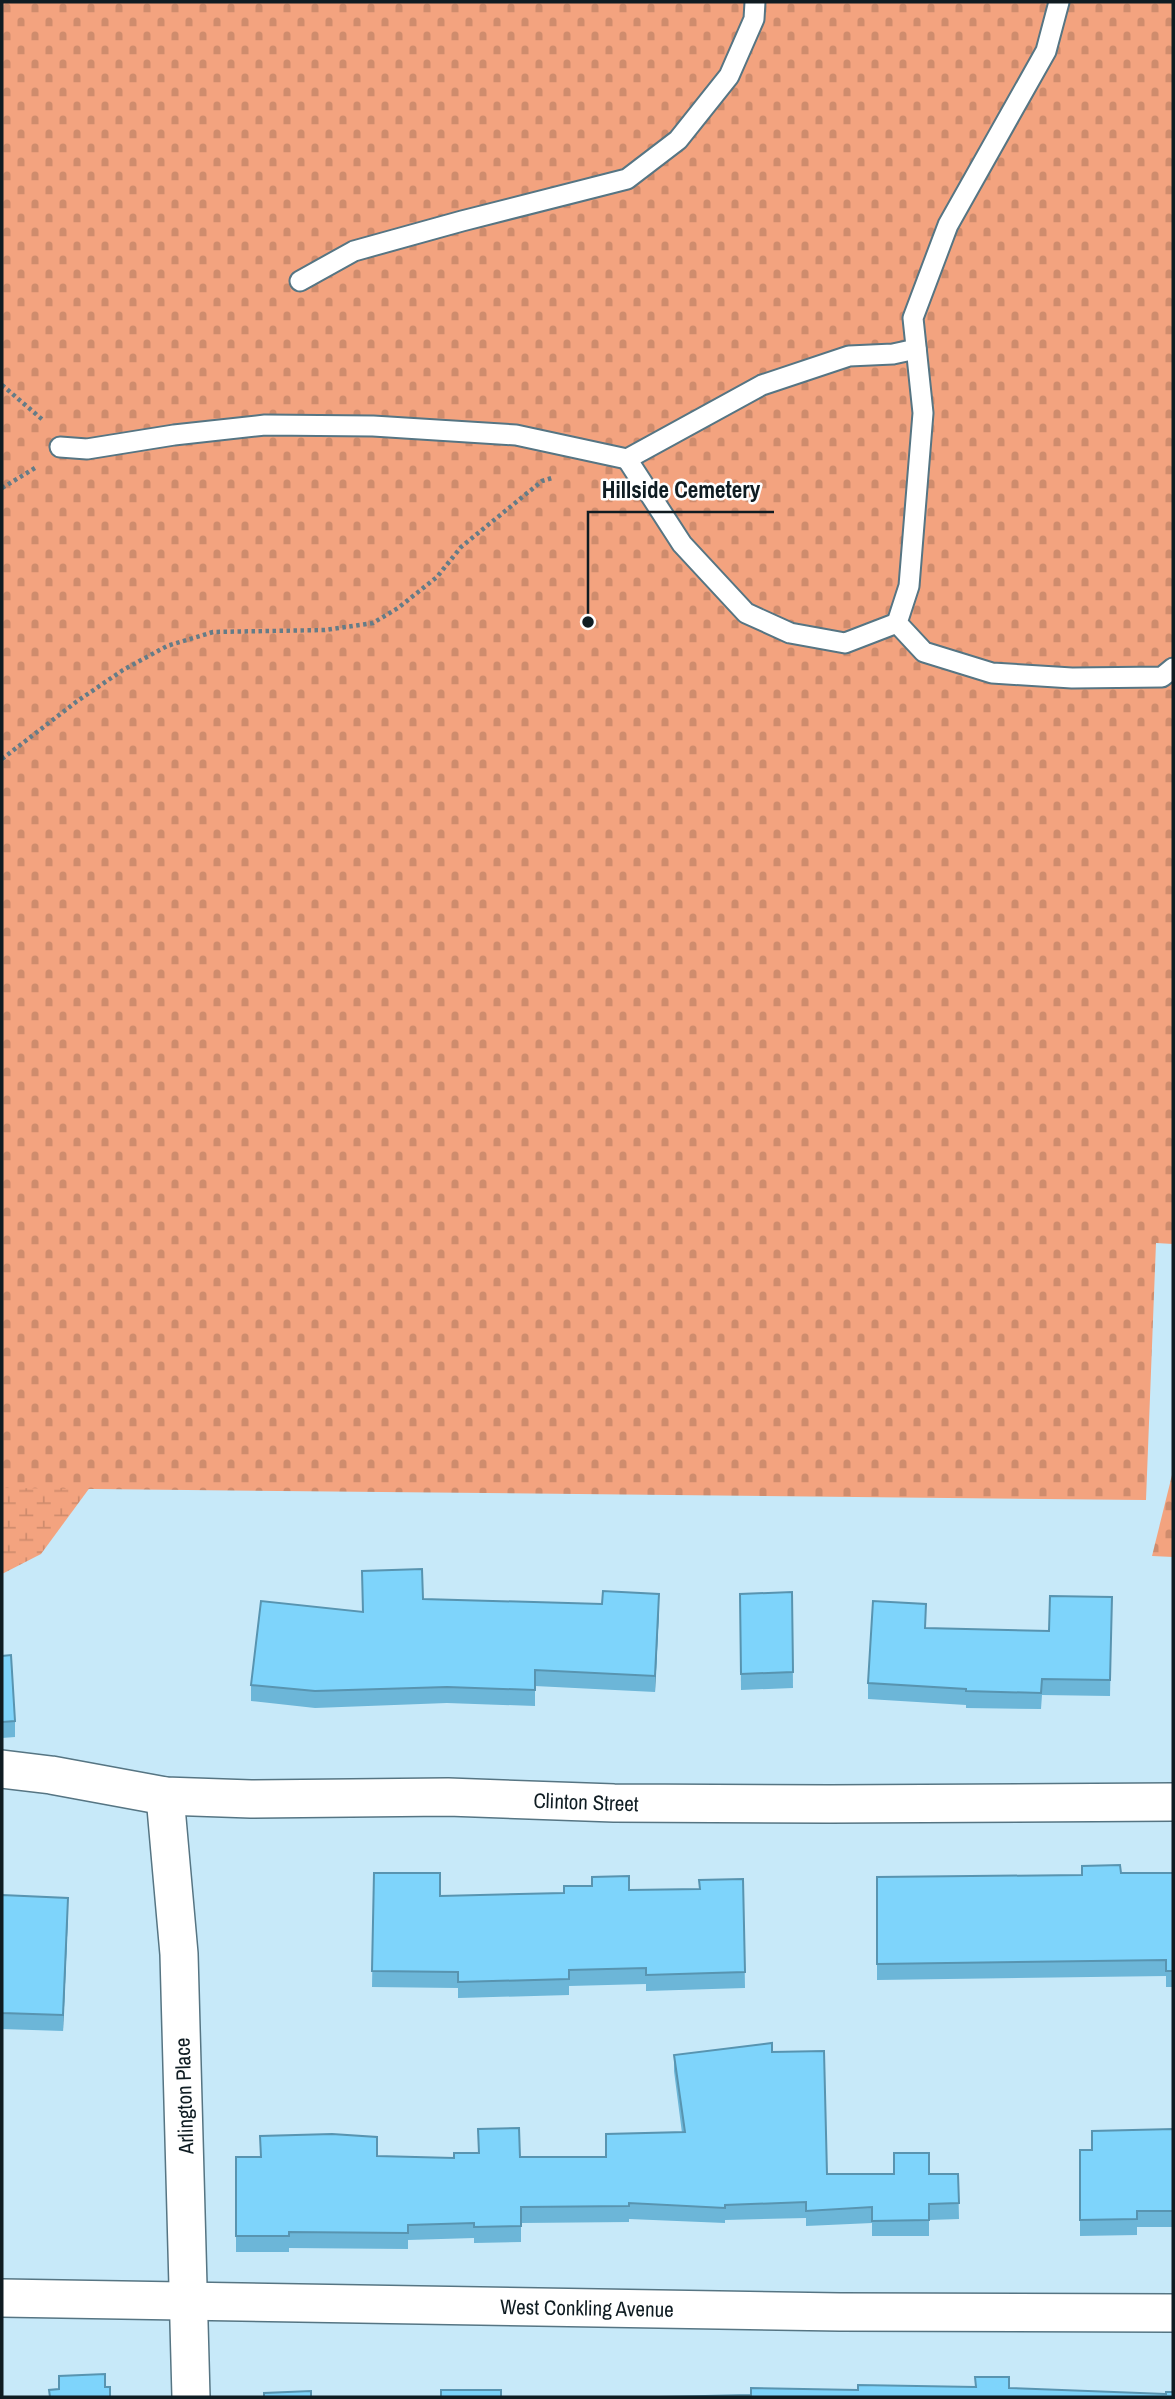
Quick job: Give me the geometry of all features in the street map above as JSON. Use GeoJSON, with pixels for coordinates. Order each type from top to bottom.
{"type":"FeatureCollection","features":[{"type":"Feature","properties":{"kind":"street","name":"Clinton Street"},"geometry":{"type":"LineString","coordinates":[[2,1769],[165,1796],[251,1799],[448,1797],[722,1804],[1173,1802]]}},
{"type":"Feature","properties":{"kind":"street","name":"Arlington Place"},"geometry":{"type":"LineString","coordinates":[[165,1796],[179,1955],[191,2397]]}},
{"type":"Feature","properties":{"kind":"street","name":"West Conkling Avenue"},"geometry":{"type":"LineString","coordinates":[[2,2298],[840,2312],[1173,2313]]}},
{"type":"Feature","properties":{"kind":"lane"},"geometry":{"type":"LineString","coordinates":[[300,281],[354,251],[627,179],[678,140],[729,76],[754,19],[755,2]]}},
{"type":"Feature","properties":{"kind":"lane"},"geometry":{"type":"LineString","coordinates":[[897,623],[909,586],[923,413],[913,318],[948,225],[1046,51],[1059,2]]}},
{"type":"Feature","properties":{"kind":"lane"},"geometry":{"type":"LineString","coordinates":[[60,447],[87,449],[174,435],[265,425],[373,426],[516,435],[627,459],[762,385],[849,356],[893,354],[916,349]]}},
{"type":"Feature","properties":{"kind":"lane"},"geometry":{"type":"LineString","coordinates":[[627,459],[682,544],[746,613],[790,634],[845,643],[897,623]]}},
{"type":"Feature","properties":{"kind":"lane"},"geometry":{"type":"LineString","coordinates":[[897,623],[924,652],[992,673],[1072,678],[1161,677],[1173,668]]}},
{"type":"Feature","properties":{"kind":"path"},"geometry":{"type":"LineString","coordinates":[[2,759],[76,702],[123,670],[167,646],[214,632],[326,629],[373,623],[437,577],[461,547],[542,481],[554,478]]}},
{"type":"Feature","properties":{"kind":"green space"},"geometry":{"type":"Polygon","coordinates":[[[2,2],[1173,2],[1173,1244],[1156,1243],[1146,1500],[2,1488],[2,2]]]}},
{"type":"Feature","properties":{"kind":"green space"},"geometry":{"type":"Polygon","coordinates":[[[2,1315],[91,1486],[41,1554],[2,1574],[2,1315]]]}},
{"type":"Feature","properties":{"kind":"green space"},"geometry":{"type":"Polygon","coordinates":[[[1173,1471],[1173,1557],[1152,1556],[1173,1471]]]}},
{"type":"Feature","properties":{"kind":"building"},"geometry":{"type":"Polygon","coordinates":[[[422,1569],[423,1599],[602,1604],[603,1591],[659,1594],[655,1676],[535,1670],[535,1690],[447,1687],[315,1691],[251,1685],[261,1601],[363,1612],[362,1571],[422,1569]]]}},
{"type":"Feature","properties":{"kind":"building"},"geometry":{"type":"Polygon","coordinates":[[[792,1592],[793,1672],[741,1674],[740,1594],[792,1592]]]}},
{"type":"Feature","properties":{"kind":"building"},"geometry":{"type":"Polygon","coordinates":[[[1050,1596],[1112,1597],[1110,1680],[1042,1679],[1041,1693],[966,1691],[868,1683],[873,1601],[926,1604],[925,1628],[1049,1631],[1050,1596]]]}},
{"type":"Feature","properties":{"kind":"building"},"geometry":{"type":"Polygon","coordinates":[[[11,1655],[15,1721],[2,1722],[2,1656],[11,1655]]]}},
{"type":"Feature","properties":{"kind":"building"},"geometry":{"type":"Polygon","coordinates":[[[1120,1865],[1121,1873],[1173,1873],[1173,1971],[1166,1971],[1166,1960],[877,1964],[877,1877],[1082,1875],[1082,1866],[1120,1865]]]}},
{"type":"Feature","properties":{"kind":"building"},"geometry":{"type":"Polygon","coordinates":[[[374,1873],[440,1873],[440,1896],[564,1893],[564,1886],[592,1886],[592,1877],[629,1876],[629,1890],[700,1889],[699,1880],[743,1879],[745,1972],[646,1975],[646,1968],[569,1970],[569,1979],[458,1982],[458,1972],[372,1971],[374,1873]]]}},
{"type":"Feature","properties":{"kind":"building"},"geometry":{"type":"Polygon","coordinates":[[[2,1895],[68,1898],[63,2015],[2,2013],[2,1895]]]}},
{"type":"Feature","properties":{"kind":"building"},"geometry":{"type":"Polygon","coordinates":[[[772,2043],[772,2052],[824,2051],[827,2174],[894,2174],[894,2153],[929,2153],[929,2174],[958,2174],[959,2203],[929,2204],[929,2220],[872,2221],[872,2207],[806,2211],[806,2202],[725,2205],[725,2208],[629,2203],[629,2206],[521,2207],[521,2226],[474,2227],[474,2223],[408,2225],[408,2233],[289,2232],[289,2236],[236,2236],[236,2157],[261,2157],[260,2136],[332,2134],[377,2137],[377,2156],[454,2158],[454,2153],[479,2153],[478,2129],[519,2128],[520,2157],[606,2157],[606,2134],[685,2132],[674,2055],[772,2043]]]}},
{"type":"Feature","properties":{"kind":"building"},"geometry":{"type":"Polygon","coordinates":[[[1173,2129],[1173,2211],[1137,2211],[1137,2219],[1080,2220],[1080,2150],[1092,2150],[1092,2131],[1173,2129]]]}},
{"type":"Feature","properties":{"kind":"building"},"geometry":{"type":"Polygon","coordinates":[[[105,2374],[105,2387],[110,2387],[110,2397],[50,2397],[49,2390],[59,2389],[59,2376],[105,2374]]]}},
{"type":"Feature","properties":{"kind":"building"},"geometry":{"type":"Polygon","coordinates":[[[975,2377],[1009,2377],[1009,2388],[1166,2394],[1173,2392],[1173,2397],[659,2397],[751,2395],[751,2388],[858,2390],[858,2385],[976,2387],[975,2377]]]}},
{"type":"Feature","properties":{"kind":"building"},"geometry":{"type":"Polygon","coordinates":[[[441,2390],[501,2390],[501,2397],[441,2397],[441,2390]]]}},
{"type":"Feature","properties":{"kind":"building"},"geometry":{"type":"Polygon","coordinates":[[[311,2391],[311,2397],[264,2397],[264,2393],[311,2391]]]}},
{"type":"Feature","properties":{"kind":"place","name":"Hillside Cemetery"},"geometry":{"type":"Point","coordinates":[588,622]}}]}
